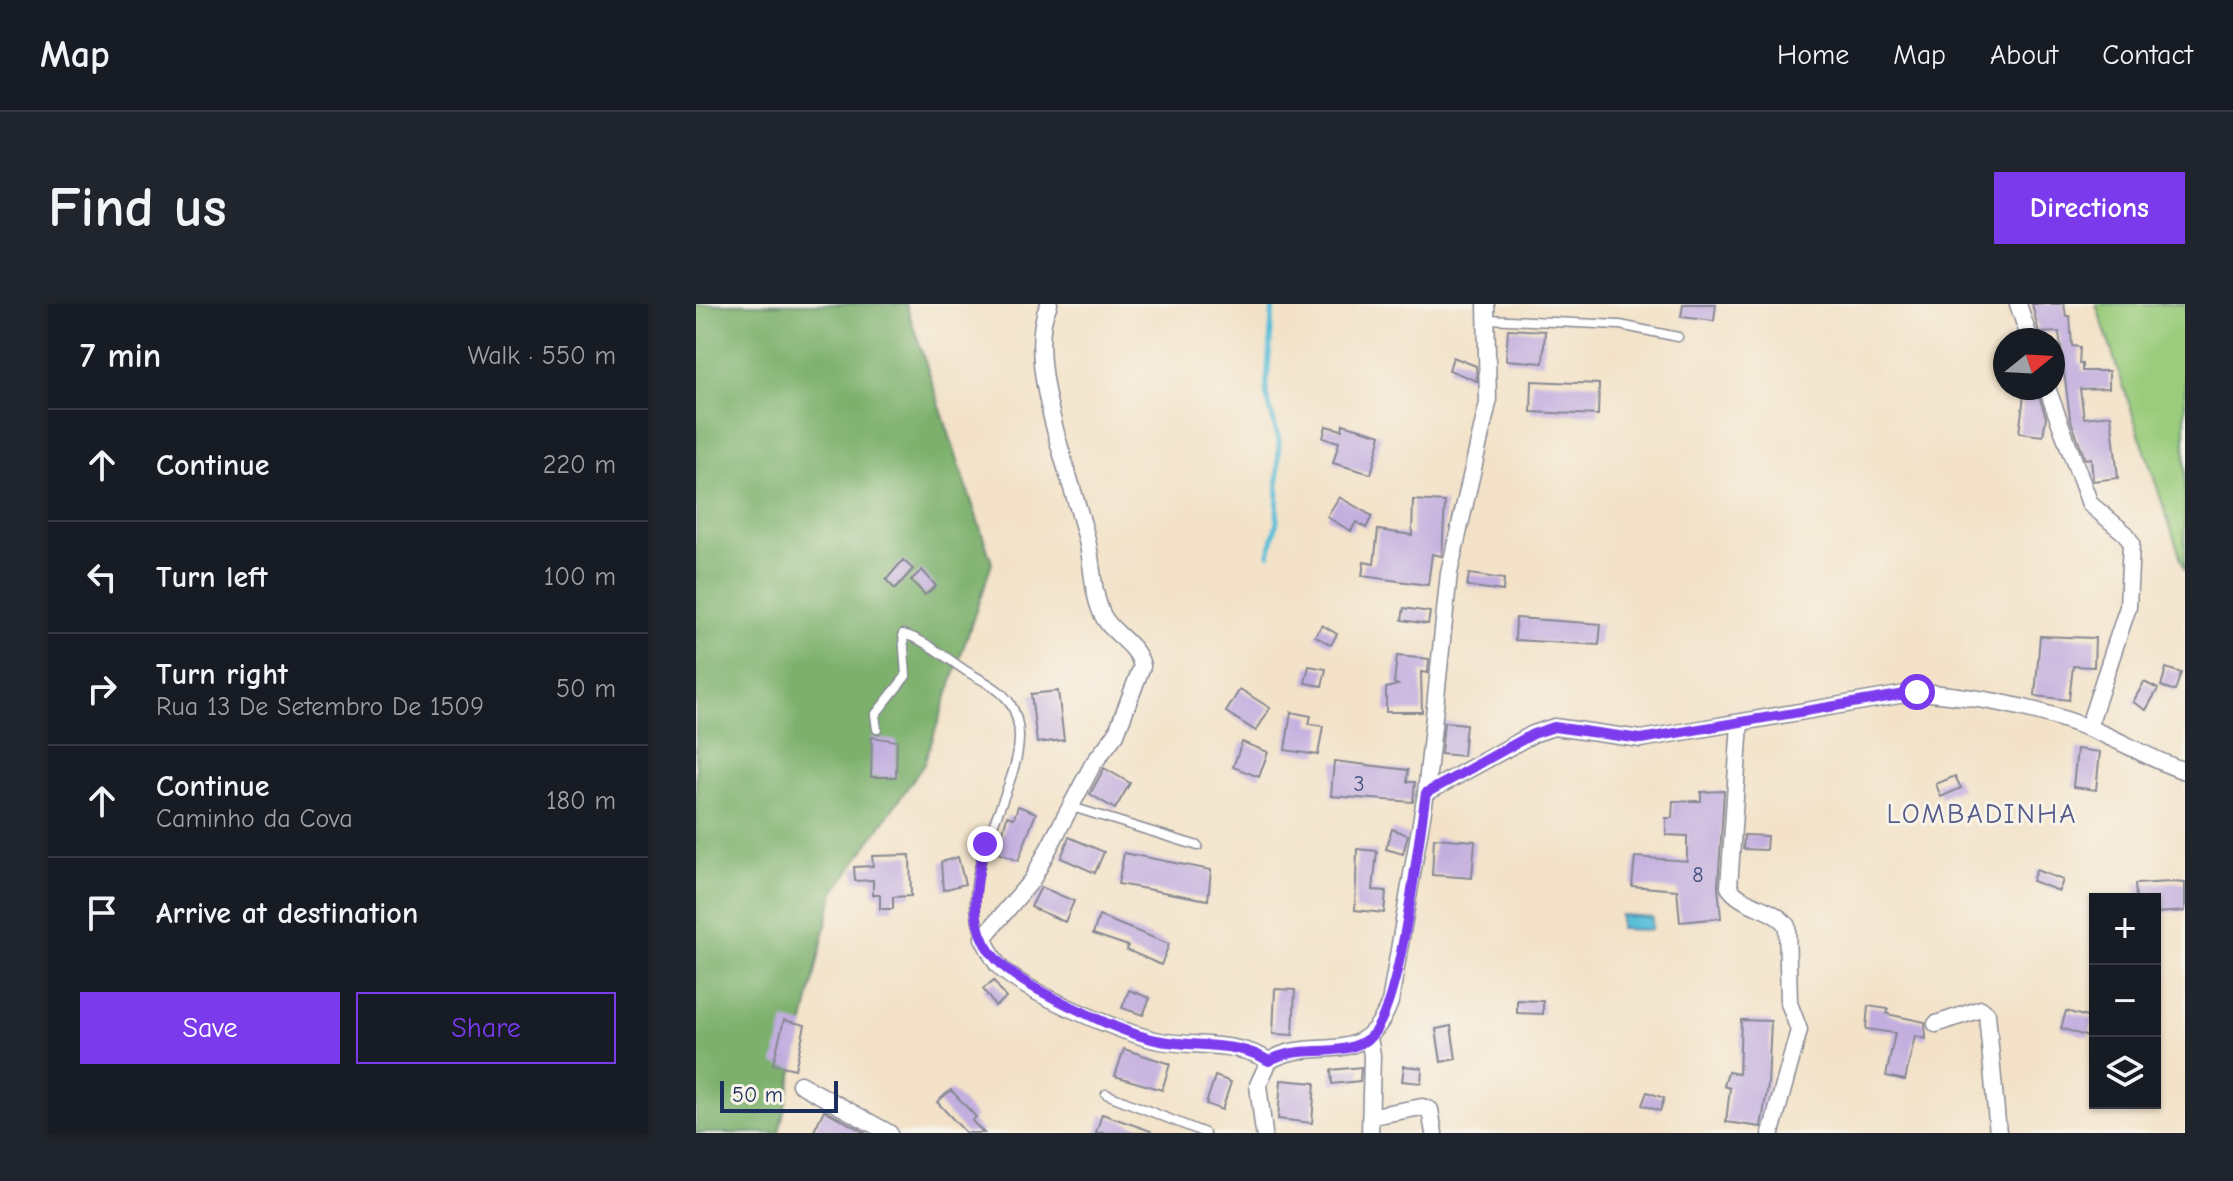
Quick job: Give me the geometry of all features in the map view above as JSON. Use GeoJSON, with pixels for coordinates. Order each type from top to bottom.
{"type":"FeatureCollection","features":[{"type":"Feature","properties":{"kind":"street"},"geometry":{"type":"LineString","coordinates":[[1049,304],[1041,332],[1042,362],[1052,417],[1087,538],[1098,604],[1104,618],[1140,657],[1142,666],[1116,734],[1093,764],[1032,880],[983,938],[999,966],[1019,982],[1115,1028],[1158,1040],[1246,1050],[1269,1061],[1295,1052],[1339,1049],[1369,1038],[1382,1023],[1390,1002],[1426,793],[1449,573],[1488,403],[1487,312]]}},
{"type":"Feature","properties":{"kind":"street"},"geometry":{"type":"LineString","coordinates":[[2018,304],[2026,328]]}},
{"type":"Feature","properties":{"kind":"street"},"geometry":{"type":"LineString","coordinates":[[2051,400],[2090,504],[2126,534],[2131,543],[2128,607],[2088,728]]}},
{"type":"Feature","properties":{"kind":"street"},"geometry":{"type":"LineString","coordinates":[[1426,793],[1533,734],[1554,727],[1641,739],[1917,692],[1956,694],[2088,728],[2185,771]]}},
{"type":"Feature","properties":{"kind":"street"},"geometry":{"type":"LineString","coordinates":[[1740,723],[1729,887],[1734,895],[1778,917],[1787,926],[1789,1003],[1799,1030],[1771,1133]]}},
{"type":"Feature","properties":{"kind":"street"},"geometry":{"type":"LineString","coordinates":[[1936,1024],[1973,1010],[1981,1009],[1987,1014],[1998,1133]]}},
{"type":"Feature","properties":{"kind":"street"},"geometry":{"type":"LineString","coordinates":[[1369,1038],[1373,1116],[1370,1133]]}},
{"type":"Feature","properties":{"kind":"street"},"geometry":{"type":"LineString","coordinates":[[1264,1133],[1258,1085],[1269,1061]]}},
{"type":"Feature","properties":{"kind":"street"},"geometry":{"type":"LineString","coordinates":[[800,1084],[889,1133]]}},
{"type":"Feature","properties":{"kind":"street"},"geometry":{"type":"LineString","coordinates":[[1373,1116],[1422,1107],[1430,1110],[1434,1133]]}},
{"type":"Feature","properties":{"kind":"lane"},"geometry":{"type":"LineString","coordinates":[[1487,312],[1620,325],[1678,337]]}},
{"type":"Feature","properties":{"kind":"lane"},"geometry":{"type":"LineString","coordinates":[[877,729],[875,715],[906,676],[903,634],[918,638],[990,684],[1011,704],[1019,742],[1016,766],[985,844],[974,887],[974,918],[983,938]]}},
{"type":"Feature","properties":{"kind":"lane"},"geometry":{"type":"LineString","coordinates":[[1072,807],[1198,846]]}},
{"type":"Feature","properties":{"kind":"lane"},"geometry":{"type":"LineString","coordinates":[[1106,1094],[1205,1133]]}},
{"type":"Feature","properties":{"kind":"green space"},"geometry":{"type":"Polygon","coordinates":[[[696,304],[906,304],[992,563],[924,764],[833,894],[779,1133],[696,1133],[696,304]]]}},
{"type":"Feature","properties":{"kind":"green space"},"geometry":{"type":"Polygon","coordinates":[[[2096,304],[2185,304],[2185,571],[2096,304]]]}},
{"type":"Feature","properties":{"kind":"water"},"geometry":{"type":"Polygon","coordinates":[[[1620,915],[1652,917],[1651,930],[1620,929],[1620,915]]]}},
{"type":"Feature","properties":{"kind":"building"},"geometry":{"type":"Polygon","coordinates":[[[1683,304],[1716,304],[1714,321],[1681,317],[1683,304]]]}},
{"type":"Feature","properties":{"kind":"building"},"geometry":{"type":"Polygon","coordinates":[[[2032,304],[2064,304],[2066,316],[2070,316],[2072,346],[2080,347],[2079,364],[2082,364],[2082,371],[2109,371],[2109,388],[2080,389],[2084,418],[2111,415],[2118,478],[2093,481],[2091,458],[2085,459],[2070,418],[2065,379],[2065,328],[2038,328],[2032,304]]]}},
{"type":"Feature","properties":{"kind":"building"},"geometry":{"type":"Polygon","coordinates":[[[1508,329],[1545,331],[1543,363],[1506,360],[1508,329]]]}},
{"type":"Feature","properties":{"kind":"building"},"geometry":{"type":"Polygon","coordinates":[[[1453,357],[1476,366],[1477,381],[1449,370],[1453,357]]]}},
{"type":"Feature","properties":{"kind":"building"},"geometry":{"type":"Polygon","coordinates":[[[1532,381],[1599,384],[1598,415],[1531,412],[1532,381]]]}},
{"type":"Feature","properties":{"kind":"building"},"geometry":{"type":"Polygon","coordinates":[[[2023,400],[2040,400],[2046,417],[2043,436],[2019,433],[2023,400]]]}},
{"type":"Feature","properties":{"kind":"building"},"geometry":{"type":"Polygon","coordinates":[[[1343,424],[1381,435],[1371,474],[1333,463],[1339,442],[1323,438],[1326,426],[1342,430],[1343,424]]]}},
{"type":"Feature","properties":{"kind":"building"},"geometry":{"type":"Polygon","coordinates":[[[1339,497],[1372,516],[1366,528],[1356,522],[1351,531],[1327,517],[1339,497]]]}},
{"type":"Feature","properties":{"kind":"building"},"geometry":{"type":"Polygon","coordinates":[[[1413,500],[1445,502],[1442,556],[1432,554],[1428,585],[1362,576],[1364,562],[1374,564],[1378,530],[1412,535],[1413,500]]]}},
{"type":"Feature","properties":{"kind":"building"},"geometry":{"type":"Polygon","coordinates":[[[903,560],[913,569],[895,589],[886,580],[903,560]]]}},
{"type":"Feature","properties":{"kind":"building"},"geometry":{"type":"Polygon","coordinates":[[[922,570],[936,586],[925,595],[911,580],[922,570]]]}},
{"type":"Feature","properties":{"kind":"building"},"geometry":{"type":"Polygon","coordinates":[[[1469,574],[1504,579],[1503,591],[1467,586],[1469,574]]]}},
{"type":"Feature","properties":{"kind":"building"},"geometry":{"type":"Polygon","coordinates":[[[1404,608],[1430,612],[1428,624],[1402,620],[1404,608]]]}},
{"type":"Feature","properties":{"kind":"building"},"geometry":{"type":"Polygon","coordinates":[[[1516,618],[1601,624],[1599,645],[1515,640],[1516,618]]]}},
{"type":"Feature","properties":{"kind":"building"},"geometry":{"type":"Polygon","coordinates":[[[1322,625],[1337,634],[1331,645],[1315,636],[1322,625]]]}},
{"type":"Feature","properties":{"kind":"building"},"geometry":{"type":"Polygon","coordinates":[[[2040,636],[2095,638],[2094,667],[2073,666],[2069,700],[2035,696],[2040,636]]]}},
{"type":"Feature","properties":{"kind":"building"},"geometry":{"type":"Polygon","coordinates":[[[1397,656],[1429,659],[1428,673],[1421,672],[1422,712],[1386,712],[1386,688],[1398,685],[1394,683],[1397,656]]]}},
{"type":"Feature","properties":{"kind":"building"},"geometry":{"type":"Polygon","coordinates":[[[1309,666],[1326,669],[1322,686],[1305,683],[1309,666]]]}},
{"type":"Feature","properties":{"kind":"building"},"geometry":{"type":"Polygon","coordinates":[[[2166,668],[2181,673],[2175,691],[2161,686],[2166,668]]]}},
{"type":"Feature","properties":{"kind":"building"},"geometry":{"type":"Polygon","coordinates":[[[2144,682],[2158,689],[2146,710],[2133,702],[2144,682]]]}},
{"type":"Feature","properties":{"kind":"building"},"geometry":{"type":"Polygon","coordinates":[[[1240,689],[1270,708],[1256,731],[1226,712],[1240,689]]]}},
{"type":"Feature","properties":{"kind":"building"},"geometry":{"type":"Polygon","coordinates":[[[1058,691],[1064,740],[1037,743],[1031,694],[1058,691]]]}},
{"type":"Feature","properties":{"kind":"building"},"geometry":{"type":"Polygon","coordinates":[[[1291,712],[1311,716],[1309,724],[1323,726],[1318,755],[1285,750],[1291,712]]]}},
{"type":"Feature","properties":{"kind":"building"},"geometry":{"type":"Polygon","coordinates":[[[1444,722],[1466,724],[1463,756],[1441,754],[1444,722]]]}},
{"type":"Feature","properties":{"kind":"building"},"geometry":{"type":"Polygon","coordinates":[[[872,737],[897,741],[896,777],[871,777],[872,737]]]}},
{"type":"Feature","properties":{"kind":"building"},"geometry":{"type":"Polygon","coordinates":[[[1242,742],[1268,752],[1259,777],[1233,767],[1242,742]]]}},
{"type":"Feature","properties":{"kind":"building"},"geometry":{"type":"Polygon","coordinates":[[[2077,749],[2100,752],[2096,790],[2073,787],[2077,749]]]}},
{"type":"Feature","properties":{"kind":"building"},"geometry":{"type":"Polygon","coordinates":[[[1334,761],[1408,770],[1407,782],[1415,782],[1413,802],[1331,796],[1334,761]]]}},
{"type":"Feature","properties":{"kind":"building"},"geometry":{"type":"Polygon","coordinates":[[[1104,768],[1130,783],[1115,809],[1090,794],[1104,768]]]}},
{"type":"Feature","properties":{"kind":"building"},"geometry":{"type":"Polygon","coordinates":[[[1955,776],[1961,788],[1941,797],[1936,784],[1955,776]]]}},
{"type":"Feature","properties":{"kind":"building"},"geometry":{"type":"Polygon","coordinates":[[[1724,791],[1718,886],[1721,918],[1680,922],[1677,890],[1632,886],[1635,857],[1687,861],[1687,836],[1666,835],[1666,818],[1672,818],[1673,801],[1701,801],[1701,792],[1724,791]]]}},
{"type":"Feature","properties":{"kind":"building"},"geometry":{"type":"Polygon","coordinates":[[[1018,806],[1036,813],[1018,861],[998,853],[1007,816],[1014,818],[1018,806]]]}},
{"type":"Feature","properties":{"kind":"building"},"geometry":{"type":"Polygon","coordinates":[[[1392,829],[1408,835],[1403,854],[1386,849],[1392,829]]]}},
{"type":"Feature","properties":{"kind":"building"},"geometry":{"type":"Polygon","coordinates":[[[1744,835],[1767,836],[1766,850],[1743,849],[1744,835]]]}},
{"type":"Feature","properties":{"kind":"building"},"geometry":{"type":"Polygon","coordinates":[[[1069,837],[1104,852],[1095,873],[1061,858],[1069,837]]]}},
{"type":"Feature","properties":{"kind":"building"},"geometry":{"type":"Polygon","coordinates":[[[1434,838],[1475,841],[1472,878],[1432,875],[1434,838]]]}},
{"type":"Feature","properties":{"kind":"building"},"geometry":{"type":"Polygon","coordinates":[[[1357,849],[1377,851],[1373,890],[1386,891],[1384,913],[1355,910],[1357,849]]]}},
{"type":"Feature","properties":{"kind":"building"},"geometry":{"type":"Polygon","coordinates":[[[1124,853],[1211,870],[1208,900],[1118,884],[1124,853]]]}},
{"type":"Feature","properties":{"kind":"building"},"geometry":{"type":"Polygon","coordinates":[[[910,855],[911,896],[893,897],[893,909],[880,909],[880,895],[873,895],[873,880],[855,881],[854,867],[873,866],[872,856],[910,855]]]}},
{"type":"Feature","properties":{"kind":"building"},"geometry":{"type":"Polygon","coordinates":[[[958,857],[965,884],[943,890],[941,862],[958,857]]]}},
{"type":"Feature","properties":{"kind":"building"},"geometry":{"type":"Polygon","coordinates":[[[2036,870],[2063,880],[2059,891],[2032,881],[2036,870]]]}},
{"type":"Feature","properties":{"kind":"building"},"geometry":{"type":"Polygon","coordinates":[[[2185,883],[2185,911],[2161,913],[2161,893],[2136,893],[2135,884],[2185,883]]]}},
{"type":"Feature","properties":{"kind":"building"},"geometry":{"type":"Polygon","coordinates":[[[1041,887],[1074,901],[1065,922],[1031,907],[1041,887]]]}},
{"type":"Feature","properties":{"kind":"building"},"geometry":{"type":"Polygon","coordinates":[[[1099,916],[1169,944],[1161,965],[1127,950],[1128,946],[1093,934],[1099,916]]]}},
{"type":"Feature","properties":{"kind":"building"},"geometry":{"type":"Polygon","coordinates":[[[994,981],[1006,998],[995,1006],[983,989],[994,981]]]}},
{"type":"Feature","properties":{"kind":"building"},"geometry":{"type":"Polygon","coordinates":[[[1275,989],[1295,990],[1293,1035],[1273,1034],[1275,989]]]}},
{"type":"Feature","properties":{"kind":"building"},"geometry":{"type":"Polygon","coordinates":[[[1129,990],[1150,998],[1143,1015],[1122,1008],[1129,990]]]}},
{"type":"Feature","properties":{"kind":"building"},"geometry":{"type":"Polygon","coordinates":[[[1517,1000],[1543,1001],[1543,1014],[1517,1013],[1517,1000]]]}},
{"type":"Feature","properties":{"kind":"building"},"geometry":{"type":"Polygon","coordinates":[[[1868,1006],[1888,1009],[1887,1014],[1925,1022],[1926,1039],[1915,1036],[1905,1080],[1886,1076],[1895,1033],[1866,1029],[1868,1006]]]}},
{"type":"Feature","properties":{"kind":"building"},"geometry":{"type":"Polygon","coordinates":[[[2066,1011],[2089,1018],[2088,1037],[2061,1028],[2066,1011]]]}},
{"type":"Feature","properties":{"kind":"building"},"geometry":{"type":"Polygon","coordinates":[[[784,1020],[805,1025],[795,1069],[773,1064],[784,1020]]]}},
{"type":"Feature","properties":{"kind":"building"},"geometry":{"type":"Polygon","coordinates":[[[1741,1020],[1771,1021],[1768,1085],[1761,1127],[1726,1122],[1730,1088],[1724,1086],[1728,1072],[1739,1074],[1741,1020]]]}},
{"type":"Feature","properties":{"kind":"building"},"geometry":{"type":"Polygon","coordinates":[[[1451,1026],[1456,1059],[1441,1062],[1436,1029],[1451,1026]]]}},
{"type":"Feature","properties":{"kind":"building"},"geometry":{"type":"Polygon","coordinates":[[[1124,1049],[1170,1064],[1162,1090],[1115,1076],[1124,1049]]]}},
{"type":"Feature","properties":{"kind":"building"},"geometry":{"type":"Polygon","coordinates":[[[1404,1066],[1422,1068],[1421,1083],[1402,1081],[1404,1066]]]}},
{"type":"Feature","properties":{"kind":"building"},"geometry":{"type":"Polygon","coordinates":[[[1361,1067],[1360,1081],[1332,1084],[1331,1070],[1361,1067]]]}},
{"type":"Feature","properties":{"kind":"building"},"geometry":{"type":"Polygon","coordinates":[[[1215,1076],[1231,1082],[1222,1110],[1206,1104],[1215,1076]]]}},
{"type":"Feature","properties":{"kind":"building"},"geometry":{"type":"Polygon","coordinates":[[[1281,1080],[1315,1083],[1312,1123],[1278,1119],[1281,1080]]]}},
{"type":"Feature","properties":{"kind":"building"},"geometry":{"type":"Polygon","coordinates":[[[951,1090],[976,1117],[972,1121],[984,1133],[966,1133],[937,1102],[951,1090]]]}},
{"type":"Feature","properties":{"kind":"building"},"geometry":{"type":"Polygon","coordinates":[[[1647,1092],[1664,1098],[1660,1111],[1642,1105],[1647,1092]]]}},
{"type":"Feature","properties":{"kind":"building"},"geometry":{"type":"Polygon","coordinates":[[[824,1110],[866,1133],[813,1133],[824,1110]]]}},
{"type":"Feature","properties":{"kind":"building"},"geometry":{"type":"Polygon","coordinates":[[[1102,1114],[1151,1131],[1096,1133],[1102,1114]]]}},
{"type":"Feature","properties":{"kind":"waterway"},"geometry":{"type":"LineString","coordinates":[[1269,554],[1277,521],[1279,440],[1266,394],[1273,304]]}},
{"type":"Feature","properties":{"kind":"district","name":"LOMBADINHA"},"geometry":{"type":"Point","coordinates":[1982,813]}},
{"type":"Feature","properties":{"kind":"route"},"geometry":{"type":"LineString","coordinates":[[985,844],[974,887],[974,918],[999,966],[1019,982],[1115,1028],[1158,1040],[1246,1050],[1269,1061],[1279,1055],[1339,1049],[1357,1044],[1369,1038],[1382,1023],[1390,1002],[1402,941],[1426,793],[1533,734],[1554,727],[1641,739],[1849,701],[1917,692]]}}]}
